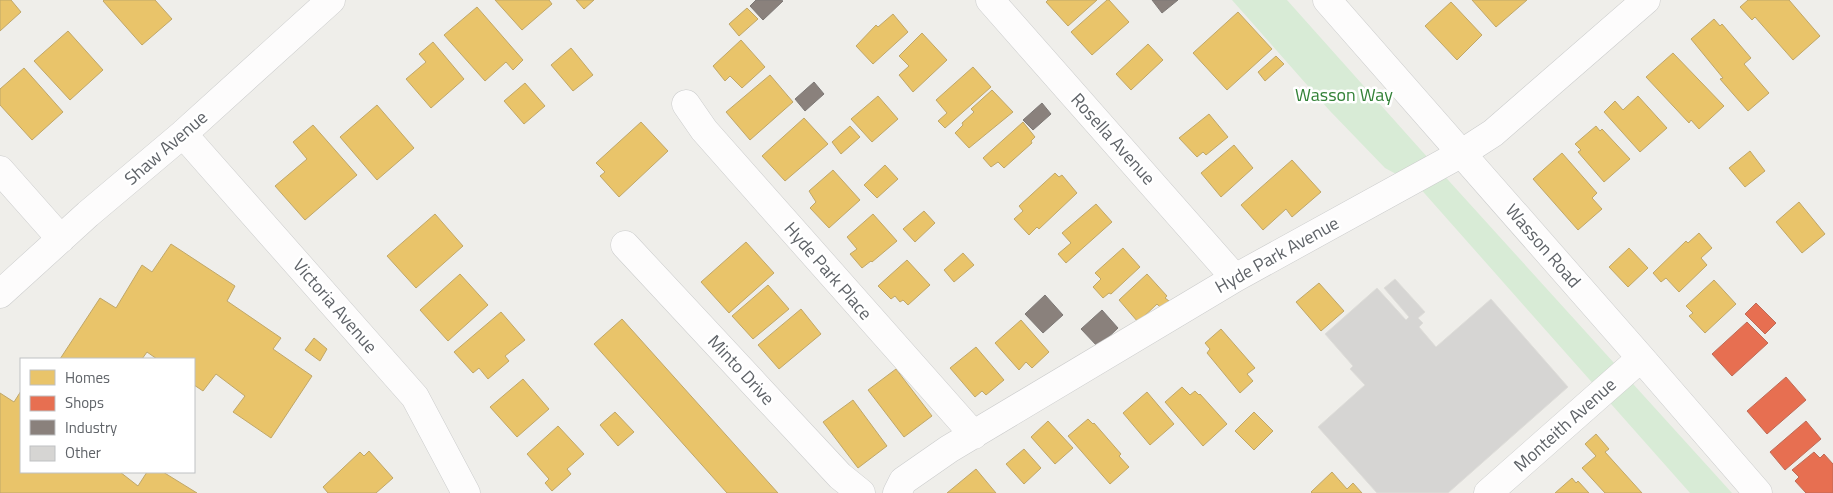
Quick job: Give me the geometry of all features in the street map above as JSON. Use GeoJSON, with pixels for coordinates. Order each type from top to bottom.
{"type":"FeatureCollection","features":[{"type":"Feature","properties":{"kind":"street","name":"Shaw Avenue"},"geometry":{"type":"LineString","coordinates":[[0,294],[183,134],[331,0]]}},
{"type":"Feature","properties":{"kind":"street","name":"Rosella Avenue"},"geometry":{"type":"LineString","coordinates":[[990,0],[1235,278]]}},
{"type":"Feature","properties":{"kind":"street","name":"Wasson Road"},"geometry":{"type":"LineString","coordinates":[[1327,0],[1758,493]]}},
{"type":"Feature","properties":{"kind":"street","name":"Hyde Park Avenue"},"geometry":{"type":"LineString","coordinates":[[897,493],[903,481],[929,462],[1235,278],[1462,153],[1494,133],[1646,0]]}},
{"type":"Feature","properties":{"kind":"street","name":"Hyde Park Place"},"geometry":{"type":"LineString","coordinates":[[686,104],[704,130],[974,435]]}},
{"type":"Feature","properties":{"kind":"street","name":"Victoria Avenue"},"geometry":{"type":"LineString","coordinates":[[183,134],[415,397],[466,493]]}},
{"type":"Feature","properties":{"kind":"street"},"geometry":{"type":"LineString","coordinates":[[0,170],[61,239]]}},
{"type":"Feature","properties":{"kind":"street","name":"Minto Drive"},"geometry":{"type":"LineString","coordinates":[[625,245],[833,468],[861,493]]}},
{"type":"Feature","properties":{"kind":"street","name":"Monteith Avenue"},"geometry":{"type":"LineString","coordinates":[[1488,493],[1641,358]]}},
{"type":"Feature","properties":{"kind":"green space","name":"Wasson Way"},"geometry":{"type":"Polygon","coordinates":[[[1232,0],[1287,0],[1732,493],[1690,493],[1418,186],[1385,168],[1330,111],[1232,0]]]}},
{"type":"Feature","properties":{"kind":"building: Homes"},"geometry":{"type":"Polygon","coordinates":[[[0,0],[11,0],[21,12],[0,31],[0,0]]]}},
{"type":"Feature","properties":{"kind":"building: Homes"},"geometry":{"type":"Polygon","coordinates":[[[104,0],[155,0],[172,19],[142,45],[104,0]]]}},
{"type":"Feature","properties":{"kind":"building: Homes"},"geometry":{"type":"Polygon","coordinates":[[[495,0],[549,0],[552,4],[522,30],[495,0]]]}},
{"type":"Feature","properties":{"kind":"building: Homes"},"geometry":{"type":"Polygon","coordinates":[[[576,0],[594,0],[584,9],[576,0]]]}},
{"type":"Feature","properties":{"kind":"building: Homes"},"geometry":{"type":"Polygon","coordinates":[[[1048,0],[1097,0],[1068,26],[1046,2],[1048,0]]]}},
{"type":"Feature","properties":{"kind":"building: Homes"},"geometry":{"type":"Polygon","coordinates":[[[1107,0],[1129,22],[1092,55],[1071,32],[1107,0]]]}},
{"type":"Feature","properties":{"kind":"building: Homes"},"geometry":{"type":"Polygon","coordinates":[[[1472,0],[1527,0],[1496,27],[1472,0]]]}},
{"type":"Feature","properties":{"kind":"building: Homes"},"geometry":{"type":"Polygon","coordinates":[[[1748,0],[1789,0],[1820,36],[1793,60],[1755,17],[1752,20],[1740,7],[1748,0]]]}},
{"type":"Feature","properties":{"kind":"building: Homes"},"geometry":{"type":"Polygon","coordinates":[[[1451,2],[1482,35],[1457,60],[1425,26],[1451,2]]]}},
{"type":"Feature","properties":{"kind":"building: Homes"},"geometry":{"type":"Polygon","coordinates":[[[477,7],[523,60],[513,70],[506,62],[485,81],[444,35],[477,7]]]}},
{"type":"Feature","properties":{"kind":"building: Homes"},"geometry":{"type":"Polygon","coordinates":[[[747,8],[758,19],[739,36],[729,24],[747,8]]]}},
{"type":"Feature","properties":{"kind":"building: Homes"},"geometry":{"type":"Polygon","coordinates":[[[1238,12],[1272,49],[1227,90],[1193,53],[1238,12]]]}},
{"type":"Feature","properties":{"kind":"building: Homes"},"geometry":{"type":"Polygon","coordinates":[[[893,14],[908,32],[873,64],[856,46],[876,25],[878,27],[893,14]]]}},
{"type":"Feature","properties":{"kind":"building: Homes"},"geometry":{"type":"Polygon","coordinates":[[[1714,19],[1720,26],[1722,24],[1751,58],[1744,64],[1769,93],[1748,111],[1720,79],[1723,78],[1691,39],[1714,19]]]}},
{"type":"Feature","properties":{"kind":"building: Homes"},"geometry":{"type":"Polygon","coordinates":[[[68,31],[103,70],[70,100],[34,61],[68,31]]]}},
{"type":"Feature","properties":{"kind":"building: Homes"},"geometry":{"type":"Polygon","coordinates":[[[922,33],[947,60],[913,92],[899,75],[909,66],[899,56],[922,33]]]}},
{"type":"Feature","properties":{"kind":"building: Homes"},"geometry":{"type":"Polygon","coordinates":[[[741,40],[765,67],[742,88],[730,76],[725,81],[713,66],[741,40]]]}},
{"type":"Feature","properties":{"kind":"building: Homes"},"geometry":{"type":"Polygon","coordinates":[[[433,42],[464,79],[431,108],[406,79],[426,62],[419,54],[433,42]]]}},
{"type":"Feature","properties":{"kind":"building: Homes"},"geometry":{"type":"Polygon","coordinates":[[[1148,44],[1163,60],[1131,90],[1116,74],[1148,44]]]}},
{"type":"Feature","properties":{"kind":"building: Homes"},"geometry":{"type":"Polygon","coordinates":[[[571,48],[593,75],[573,91],[551,65],[571,48]]]}},
{"type":"Feature","properties":{"kind":"building: Homes"},"geometry":{"type":"Polygon","coordinates":[[[1673,53],[1724,106],[1699,129],[1691,120],[1689,123],[1646,77],[1673,53]]]}},
{"type":"Feature","properties":{"kind":"building: Homes"},"geometry":{"type":"Polygon","coordinates":[[[1276,56],[1284,64],[1265,81],[1258,72],[1276,56]]]}},
{"type":"Feature","properties":{"kind":"building: Homes"},"geometry":{"type":"Polygon","coordinates":[[[973,67],[991,87],[945,128],[938,121],[947,113],[936,100],[973,67]]]}},
{"type":"Feature","properties":{"kind":"building: Homes"},"geometry":{"type":"Polygon","coordinates":[[[24,68],[63,112],[32,140],[0,105],[0,89],[24,68]]]}},
{"type":"Feature","properties":{"kind":"building: Homes"},"geometry":{"type":"Polygon","coordinates":[[[770,75],[793,102],[750,140],[726,112],[770,75]]]}},
{"type":"Feature","properties":{"kind":"building: Homes"},"geometry":{"type":"Polygon","coordinates":[[[525,83],[545,106],[524,124],[504,101],[525,83]]]}},
{"type":"Feature","properties":{"kind":"building: Homes"},"geometry":{"type":"Polygon","coordinates":[[[992,90],[1013,112],[969,148],[955,133],[963,125],[962,123],[974,112],[971,109],[992,90]]]}},
{"type":"Feature","properties":{"kind":"building: Homes"},"geometry":{"type":"Polygon","coordinates":[[[878,96],[898,119],[872,142],[851,119],[878,96]]]}},
{"type":"Feature","properties":{"kind":"building: Homes"},"geometry":{"type":"Polygon","coordinates":[[[1638,96],[1667,128],[1640,152],[1604,112],[1615,101],[1623,110],[1638,96]]]}},
{"type":"Feature","properties":{"kind":"building: Homes"},"geometry":{"type":"Polygon","coordinates":[[[377,105],[414,148],[377,180],[340,137],[377,105]]]}},
{"type":"Feature","properties":{"kind":"building: Homes"},"geometry":{"type":"Polygon","coordinates":[[[1209,114],[1228,137],[1206,155],[1203,152],[1197,157],[1179,138],[1209,114]]]}},
{"type":"Feature","properties":{"kind":"building: Homes"},"geometry":{"type":"Polygon","coordinates":[[[804,118],[828,144],[785,181],[762,156],[804,118]]]}},
{"type":"Feature","properties":{"kind":"building: Homes"},"geometry":{"type":"Polygon","coordinates":[[[641,122],[668,151],[619,197],[600,176],[605,172],[596,163],[641,122]]]}},
{"type":"Feature","properties":{"kind":"building: Homes"},"geometry":{"type":"Polygon","coordinates":[[[1023,122],[1035,137],[1031,141],[1032,143],[1004,168],[998,162],[991,167],[983,158],[1023,122]]]}},
{"type":"Feature","properties":{"kind":"building: Homes"},"geometry":{"type":"Polygon","coordinates":[[[313,125],[357,175],[305,220],[275,186],[307,159],[293,142],[313,125]]]}},
{"type":"Feature","properties":{"kind":"building: Homes"},"geometry":{"type":"Polygon","coordinates":[[[850,126],[860,137],[841,154],[832,142],[850,126]]]}},
{"type":"Feature","properties":{"kind":"building: Homes"},"geometry":{"type":"Polygon","coordinates":[[[1596,126],[1600,131],[1602,129],[1630,159],[1604,182],[1578,152],[1581,150],[1575,144],[1596,126]]]}},
{"type":"Feature","properties":{"kind":"building: Homes"},"geometry":{"type":"Polygon","coordinates":[[[1234,145],[1253,168],[1221,197],[1201,173],[1234,145]]]}},
{"type":"Feature","properties":{"kind":"building: Homes"},"geometry":{"type":"Polygon","coordinates":[[[1750,151],[1765,171],[1745,187],[1729,168],[1750,151]]]}},
{"type":"Feature","properties":{"kind":"building: Homes"},"geometry":{"type":"Polygon","coordinates":[[[1562,153],[1597,193],[1592,198],[1602,209],[1578,230],[1533,179],[1562,153]]]}},
{"type":"Feature","properties":{"kind":"building: Homes"},"geometry":{"type":"Polygon","coordinates":[[[1292,160],[1321,192],[1292,217],[1286,209],[1263,230],[1241,205],[1292,160]]]}},
{"type":"Feature","properties":{"kind":"building: Homes"},"geometry":{"type":"Polygon","coordinates":[[[885,165],[898,179],[877,198],[864,185],[885,165]]]}},
{"type":"Feature","properties":{"kind":"building: Homes"},"geometry":{"type":"Polygon","coordinates":[[[833,170],[860,200],[829,228],[810,208],[816,202],[809,191],[833,170]]]}},
{"type":"Feature","properties":{"kind":"building: Homes"},"geometry":{"type":"Polygon","coordinates":[[[1055,173],[1059,177],[1062,175],[1077,193],[1039,229],[1037,227],[1029,235],[1014,219],[1023,211],[1019,206],[1055,173]]]}},
{"type":"Feature","properties":{"kind":"building: Homes"},"geometry":{"type":"Polygon","coordinates":[[[1799,202],[1825,234],[1802,253],[1776,222],[1799,202]]]}},
{"type":"Feature","properties":{"kind":"building: Homes"},"geometry":{"type":"Polygon","coordinates":[[[1096,204],[1112,222],[1066,263],[1058,254],[1071,243],[1062,233],[1096,204]]]}},
{"type":"Feature","properties":{"kind":"building: Homes"},"geometry":{"type":"Polygon","coordinates":[[[924,211],[935,223],[915,242],[903,229],[924,211]]]}},
{"type":"Feature","properties":{"kind":"building: Homes"},"geometry":{"type":"Polygon","coordinates":[[[435,214],[463,246],[416,288],[387,256],[435,214]]]}},
{"type":"Feature","properties":{"kind":"building: Homes"},"geometry":{"type":"Polygon","coordinates":[[[873,214],[897,241],[862,268],[850,254],[857,249],[847,237],[873,214]]]}},
{"type":"Feature","properties":{"kind":"building: Homes"},"geometry":{"type":"Polygon","coordinates":[[[1699,233],[1712,248],[1701,258],[1707,265],[1679,292],[1666,278],[1661,282],[1653,273],[1686,241],[1688,243],[1699,233]]]}},
{"type":"Feature","properties":{"kind":"building: Homes"},"geometry":{"type":"Polygon","coordinates":[[[746,242],[774,273],[729,313],[701,282],[746,242]]]}},
{"type":"Feature","properties":{"kind":"building: Homes"},"geometry":{"type":"Polygon","coordinates":[[[171,244],[235,286],[227,301],[281,338],[273,349],[312,376],[271,438],[233,412],[245,396],[216,374],[203,391],[195,386],[195,358],[156,358],[147,352],[143,358],[61,358],[100,298],[116,308],[142,265],[152,272],[171,244]]]}},
{"type":"Feature","properties":{"kind":"building: Homes"},"geometry":{"type":"Polygon","coordinates":[[[1123,248],[1140,267],[1111,294],[1109,293],[1103,298],[1093,287],[1101,279],[1095,273],[1123,248]]]}},
{"type":"Feature","properties":{"kind":"building: Homes"},"geometry":{"type":"Polygon","coordinates":[[[1629,248],[1648,268],[1628,287],[1609,267],[1629,248]]]}},
{"type":"Feature","properties":{"kind":"building: Homes"},"geometry":{"type":"Polygon","coordinates":[[[963,253],[974,265],[954,282],[944,270],[963,253]]]}},
{"type":"Feature","properties":{"kind":"building: Homes"},"geometry":{"type":"Polygon","coordinates":[[[907,260],[930,285],[908,305],[903,300],[900,302],[895,296],[891,299],[878,286],[907,260]]]}},
{"type":"Feature","properties":{"kind":"building: Homes"},"geometry":{"type":"Polygon","coordinates":[[[460,274],[488,305],[448,341],[420,310],[460,274]]]}},
{"type":"Feature","properties":{"kind":"building: Homes"},"geometry":{"type":"Polygon","coordinates":[[[1147,274],[1167,296],[1165,298],[1169,301],[1161,308],[1157,304],[1138,322],[1119,300],[1147,274]]]}},
{"type":"Feature","properties":{"kind":"building: Homes"},"geometry":{"type":"Polygon","coordinates":[[[1714,280],[1736,304],[1705,333],[1689,316],[1693,313],[1686,306],[1714,280]]]}},
{"type":"Feature","properties":{"kind":"building: Homes"},"geometry":{"type":"Polygon","coordinates":[[[1319,283],[1344,311],[1321,331],[1296,302],[1319,283]]]}},
{"type":"Feature","properties":{"kind":"building: Homes"},"geometry":{"type":"Polygon","coordinates":[[[768,285],[789,309],[753,339],[732,316],[768,285]]]}},
{"type":"Feature","properties":{"kind":"building: Homes"},"geometry":{"type":"Polygon","coordinates":[[[801,309],[821,334],[779,369],[758,345],[801,309]]]}},
{"type":"Feature","properties":{"kind":"building: Homes"},"geometry":{"type":"Polygon","coordinates":[[[501,312],[525,340],[505,356],[509,361],[488,379],[479,368],[473,373],[454,352],[501,312]]]}},
{"type":"Feature","properties":{"kind":"building: Homes"},"geometry":{"type":"Polygon","coordinates":[[[622,319],[778,493],[727,493],[594,344],[622,319]]]}},
{"type":"Feature","properties":{"kind":"building: Homes"},"geometry":{"type":"Polygon","coordinates":[[[1021,320],[1049,352],[1032,368],[1026,362],[1019,370],[995,343],[1021,320]]]}},
{"type":"Feature","properties":{"kind":"building: Homes"},"geometry":{"type":"Polygon","coordinates":[[[1221,329],[1255,368],[1247,374],[1253,381],[1240,393],[1207,353],[1210,349],[1205,343],[1221,329]]]}},
{"type":"Feature","properties":{"kind":"building: Homes"},"geometry":{"type":"Polygon","coordinates":[[[314,338],[327,349],[320,361],[305,350],[314,338]]]}},
{"type":"Feature","properties":{"kind":"building: Homes"},"geometry":{"type":"Polygon","coordinates":[[[976,347],[1004,380],[986,395],[982,391],[975,397],[950,368],[976,347]]]}},
{"type":"Feature","properties":{"kind":"building: Homes"},"geometry":{"type":"Polygon","coordinates":[[[896,369],[932,416],[904,437],[868,390],[896,369]]]}},
{"type":"Feature","properties":{"kind":"building: Homes"},"geometry":{"type":"Polygon","coordinates":[[[523,379],[549,409],[517,437],[490,407],[523,379]]]}},
{"type":"Feature","properties":{"kind":"building: Homes"},"geometry":{"type":"Polygon","coordinates":[[[1182,387],[1190,395],[1195,391],[1200,394],[1227,424],[1203,446],[1165,402],[1182,387]]]}},
{"type":"Feature","properties":{"kind":"building: Homes"},"geometry":{"type":"Polygon","coordinates":[[[1147,392],[1174,424],[1150,445],[1123,413],[1147,392]]]}},
{"type":"Feature","properties":{"kind":"building: Homes"},"geometry":{"type":"Polygon","coordinates":[[[0,393],[14,402],[20,393],[20,473],[121,473],[138,486],[146,473],[165,473],[197,493],[0,493],[0,393]]]}},
{"type":"Feature","properties":{"kind":"building: Homes"},"geometry":{"type":"Polygon","coordinates":[[[853,400],[887,446],[858,468],[823,422],[853,400]]]}},
{"type":"Feature","properties":{"kind":"building: Homes"},"geometry":{"type":"Polygon","coordinates":[[[615,412],[634,432],[618,446],[600,425],[615,412]]]}},
{"type":"Feature","properties":{"kind":"building: Homes"},"geometry":{"type":"Polygon","coordinates":[[[1254,412],[1273,431],[1254,450],[1235,431],[1254,412]]]}},
{"type":"Feature","properties":{"kind":"building: Homes"},"geometry":{"type":"Polygon","coordinates":[[[1088,419],[1094,423],[1121,454],[1119,456],[1129,467],[1110,484],[1068,436],[1088,419]]]}},
{"type":"Feature","properties":{"kind":"building: Homes"},"geometry":{"type":"Polygon","coordinates":[[[1048,421],[1073,448],[1055,464],[1031,437],[1048,421]]]}},
{"type":"Feature","properties":{"kind":"building: Homes"},"geometry":{"type":"Polygon","coordinates":[[[558,426],[584,454],[567,469],[571,474],[552,491],[545,483],[549,479],[527,454],[558,426]]]}},
{"type":"Feature","properties":{"kind":"building: Homes"},"geometry":{"type":"Polygon","coordinates":[[[1596,434],[1609,449],[1605,452],[1642,493],[1605,493],[1582,468],[1596,456],[1585,444],[1596,434]]]}},
{"type":"Feature","properties":{"kind":"building: Homes"},"geometry":{"type":"Polygon","coordinates":[[[1024,449],[1041,468],[1024,484],[1006,464],[1024,449]]]}},
{"type":"Feature","properties":{"kind":"building: Homes"},"geometry":{"type":"Polygon","coordinates":[[[369,451],[393,478],[376,493],[328,493],[323,487],[360,452],[364,456],[369,451]]]}},
{"type":"Feature","properties":{"kind":"building: Homes"},"geometry":{"type":"Polygon","coordinates":[[[976,469],[996,493],[947,493],[976,469]]]}},
{"type":"Feature","properties":{"kind":"building: Homes"},"geometry":{"type":"Polygon","coordinates":[[[1332,472],[1347,489],[1353,483],[1362,493],[1311,492],[1332,472]]]}},
{"type":"Feature","properties":{"kind":"building: Homes"},"geometry":{"type":"Polygon","coordinates":[[[1572,478],[1576,483],[1578,481],[1589,493],[1555,493],[1572,478]]]}},
{"type":"Feature","properties":{"kind":"building: Shops"},"geometry":{"type":"Polygon","coordinates":[[[1756,303],[1776,323],[1765,334],[1745,314],[1756,303]]]}},
{"type":"Feature","properties":{"kind":"building: Shops"},"geometry":{"type":"Polygon","coordinates":[[[1747,322],[1768,343],[1732,376],[1712,354],[1747,322]]]}},
{"type":"Feature","properties":{"kind":"building: Shops"},"geometry":{"type":"Polygon","coordinates":[[[1786,377],[1806,400],[1767,434],[1747,411],[1786,377]]]}},
{"type":"Feature","properties":{"kind":"building: Shops"},"geometry":{"type":"Polygon","coordinates":[[[1806,421],[1821,439],[1785,470],[1770,452],[1806,421]]]}},
{"type":"Feature","properties":{"kind":"building: Shops"},"geometry":{"type":"Polygon","coordinates":[[[1814,452],[1820,458],[1824,454],[1833,464],[1833,493],[1806,493],[1795,481],[1799,477],[1792,470],[1814,452]]]}},
{"type":"Feature","properties":{"kind":"building: Industry"},"geometry":{"type":"Polygon","coordinates":[[[756,0],[783,1],[763,20],[750,6],[756,0]]]}},
{"type":"Feature","properties":{"kind":"building: Industry"},"geometry":{"type":"Polygon","coordinates":[[[1152,0],[1178,0],[1162,13],[1152,0]]]}},
{"type":"Feature","properties":{"kind":"building: Industry"},"geometry":{"type":"Polygon","coordinates":[[[814,82],[824,94],[805,111],[795,99],[814,82]]]}},
{"type":"Feature","properties":{"kind":"building: Industry"},"geometry":{"type":"Polygon","coordinates":[[[1042,103],[1051,114],[1033,130],[1023,120],[1042,103]]]}},
{"type":"Feature","properties":{"kind":"building: Industry"},"geometry":{"type":"Polygon","coordinates":[[[1045,295],[1063,315],[1043,333],[1025,314],[1045,295]]]}},
{"type":"Feature","properties":{"kind":"building: Industry"},"geometry":{"type":"Polygon","coordinates":[[[1102,310],[1118,328],[1098,347],[1081,329],[1102,310]]]}},
{"type":"Feature","properties":{"kind":"building: Other"},"geometry":{"type":"Polygon","coordinates":[[[1395,279],[1425,312],[1418,318],[1423,323],[1419,327],[1436,347],[1491,299],[1568,387],[1448,493],[1377,493],[1318,427],[1365,385],[1350,369],[1353,366],[1325,334],[1377,288],[1406,320],[1409,317],[1384,288],[1395,279]]]}}]}
